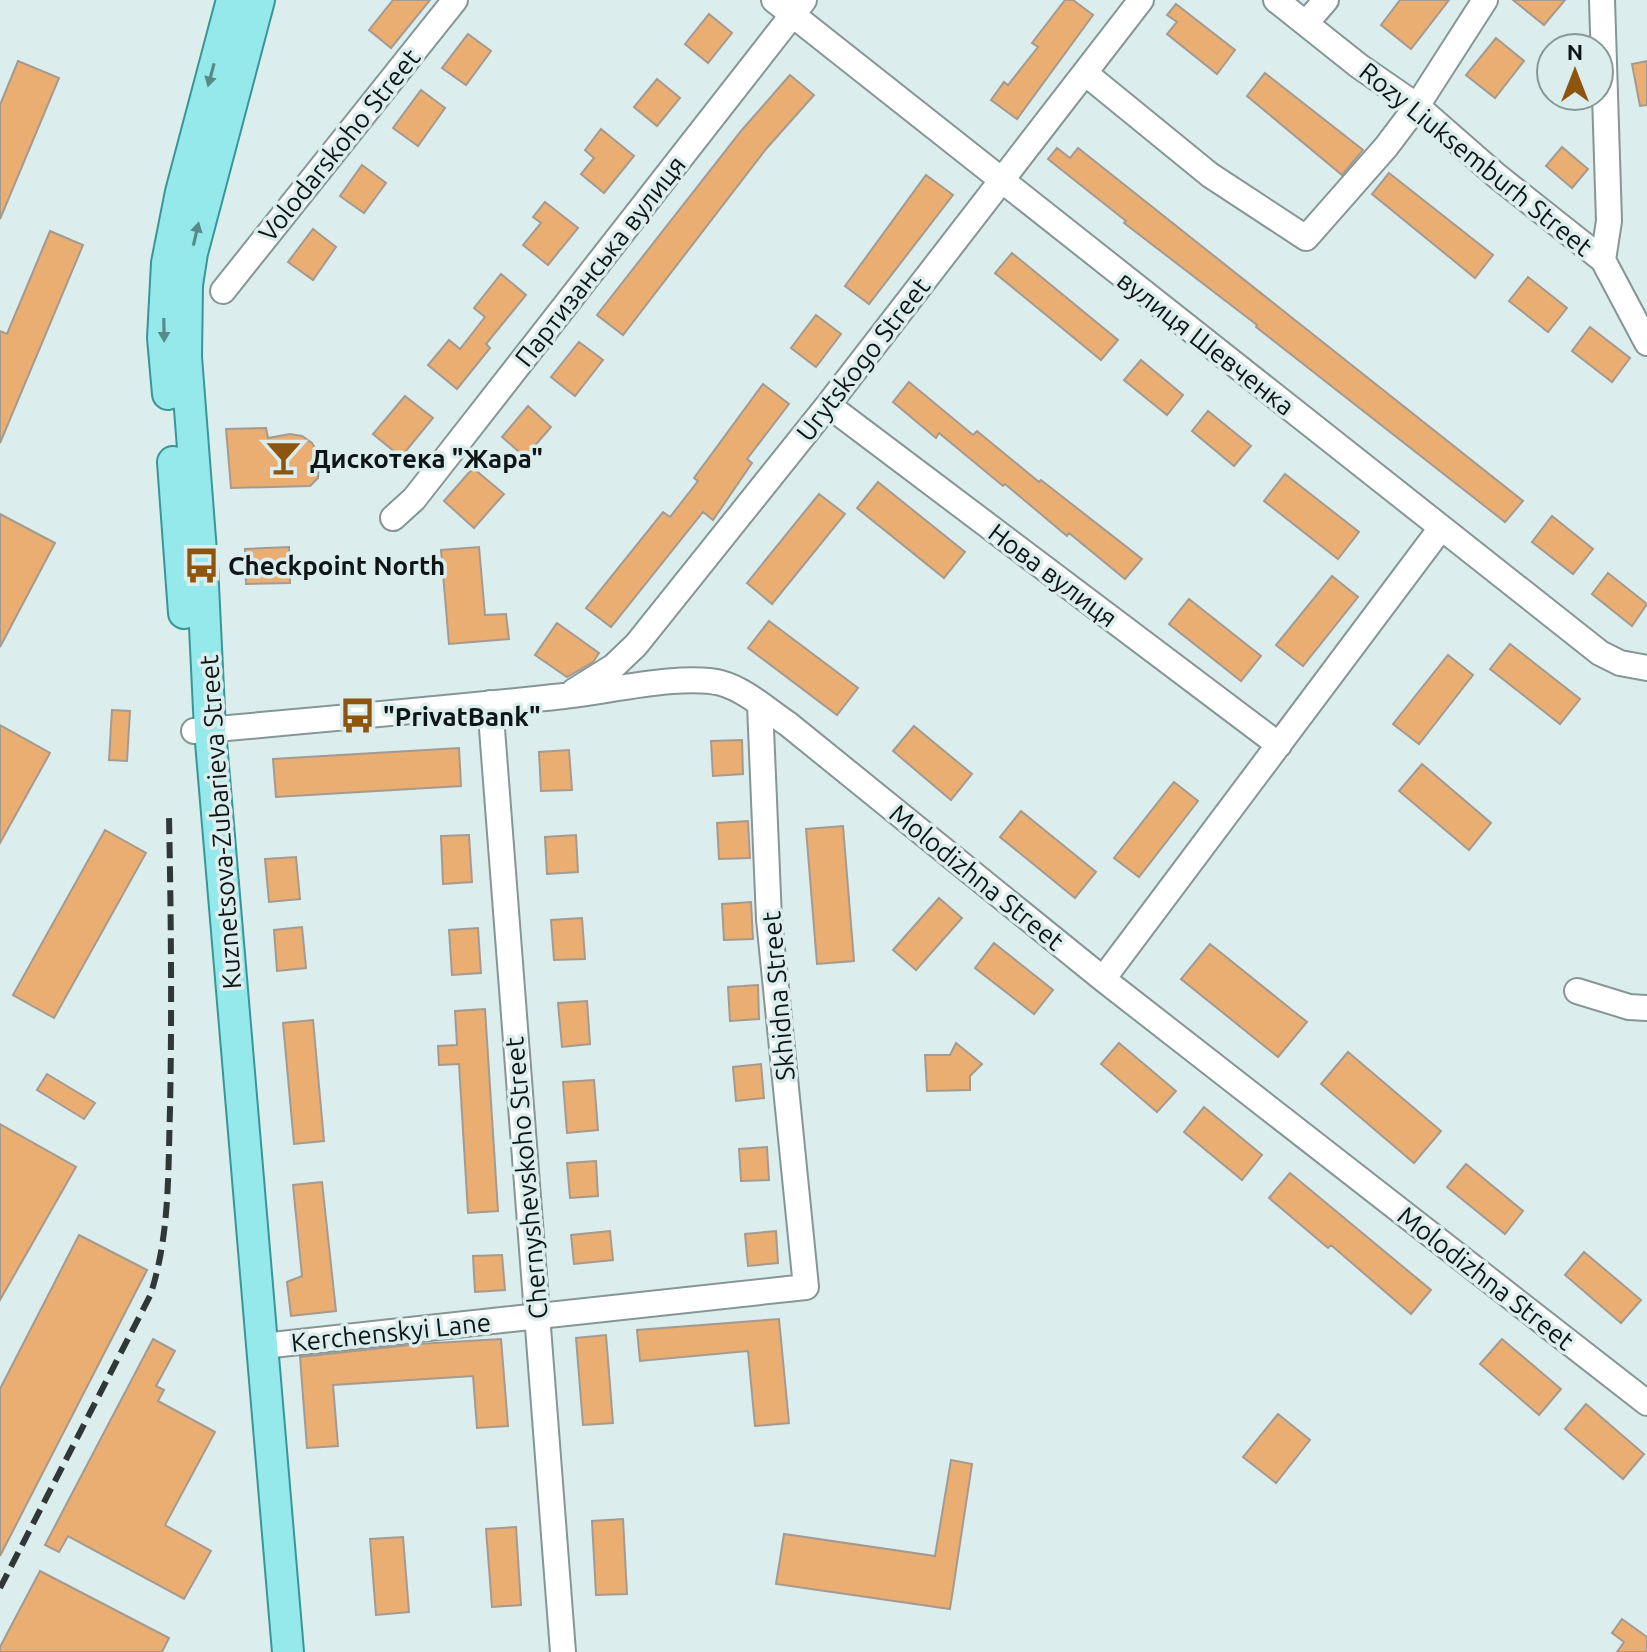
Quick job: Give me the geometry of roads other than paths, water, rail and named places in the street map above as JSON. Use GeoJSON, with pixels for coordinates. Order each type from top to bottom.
{"type":"FeatureCollection","features":[{"type":"Feature","properties":{"kind":"main road","name":"Kuznetsova-Zubarieva Street"},"geometry":{"type":"LineString","coordinates":[[232,0],[178,204],[163,296],[163,338],[263,1346],[288,1652]]}},
{"type":"Feature","properties":{"kind":"main road","name":"Kuznetsova-Zubarieva Street"},"geometry":{"type":"LineString","coordinates":[[259,0],[200,217],[187,285],[186,357],[202,565],[202,731],[269,1652]]}},
{"type":"Feature","properties":{"kind":"street","name":"Volodarskoho Street"},"geometry":{"type":"LineString","coordinates":[[223,291],[455,0]]}},
{"type":"Feature","properties":{"kind":"street","name":"Urytskogo Street"},"geometry":{"type":"LineString","coordinates":[[565,696],[614,666],[636,645],[828,405],[1141,0]]}},
{"type":"Feature","properties":{"kind":"street","name":"Rozy Liuksemburh Street"},"geometry":{"type":"LineString","coordinates":[[1276,0],[1359,66],[1417,106],[1497,176],[1603,260],[1647,343]]}},
{"type":"Feature","properties":{"kind":"street"},"geometry":{"type":"LineString","coordinates":[[1307,22],[1326,0]]}},
{"type":"Feature","properties":{"kind":"street"},"geometry":{"type":"LineString","coordinates":[[1085,73],[1210,175],[1306,238],[1386,147],[1417,106],[1485,0]]}},
{"type":"Feature","properties":{"kind":"street"},"geometry":{"type":"LineString","coordinates":[[1602,0],[1609,221],[1603,260]]}},
{"type":"Feature","properties":{"kind":"street","name":"вулиця Шевченка"},"geometry":{"type":"LineString","coordinates":[[790,5],[1002,182],[1600,653],[1620,663],[1647,668]]}},
{"type":"Feature","properties":{"kind":"street","name":"Партизанська вулиця"},"geometry":{"type":"LineString","coordinates":[[393,518],[414,499],[790,5]]}},
{"type":"Feature","properties":{"kind":"street","name":"Нова вулиця"},"geometry":{"type":"LineString","coordinates":[[828,405],[1279,745]]}},
{"type":"Feature","properties":{"kind":"street"},"geometry":{"type":"LineString","coordinates":[[1103,979],[1441,528]]}},
{"type":"Feature","properties":{"kind":"street","name":"Molodizhna Street"},"geometry":{"type":"LineString","coordinates":[[202,731],[700,680],[739,690],[788,724],[1103,979],[1647,1403]]}},
{"type":"Feature","properties":{"kind":"street","name":"Chernyshevskoho Street"},"geometry":{"type":"LineString","coordinates":[[490,703],[563,1652]]}},
{"type":"Feature","properties":{"kind":"street","name":"Skhidna Street"},"geometry":{"type":"LineString","coordinates":[[760,705],[769,919],[806,1287]]}},
{"type":"Feature","properties":{"kind":"street"},"geometry":{"type":"LineString","coordinates":[[1577,991],[1629,1007],[1647,1008]]}},
{"type":"Feature","properties":{"kind":"street","name":"Kerchenskyi Lane"},"geometry":{"type":"LineString","coordinates":[[263,1346],[806,1287]]}},
{"type":"Feature","properties":{"kind":"railway"},"geometry":{"type":"LineString","coordinates":[[0,1588],[150,1296],[157,1273],[165,1227],[169,1156],[169,817]]}},
{"type":"Feature","properties":{"kind":"place","name":"Дискотека \"Жара\""},"geometry":{"type":"Point","coordinates":[284,458]}},
{"type":"Feature","properties":{"kind":"place","name":"Checkpoint North"},"geometry":{"type":"Point","coordinates":[202,565]}},
{"type":"Feature","properties":{"kind":"place","name":"\"PrivatBank\""},"geometry":{"type":"Point","coordinates":[357,716]}}]}
